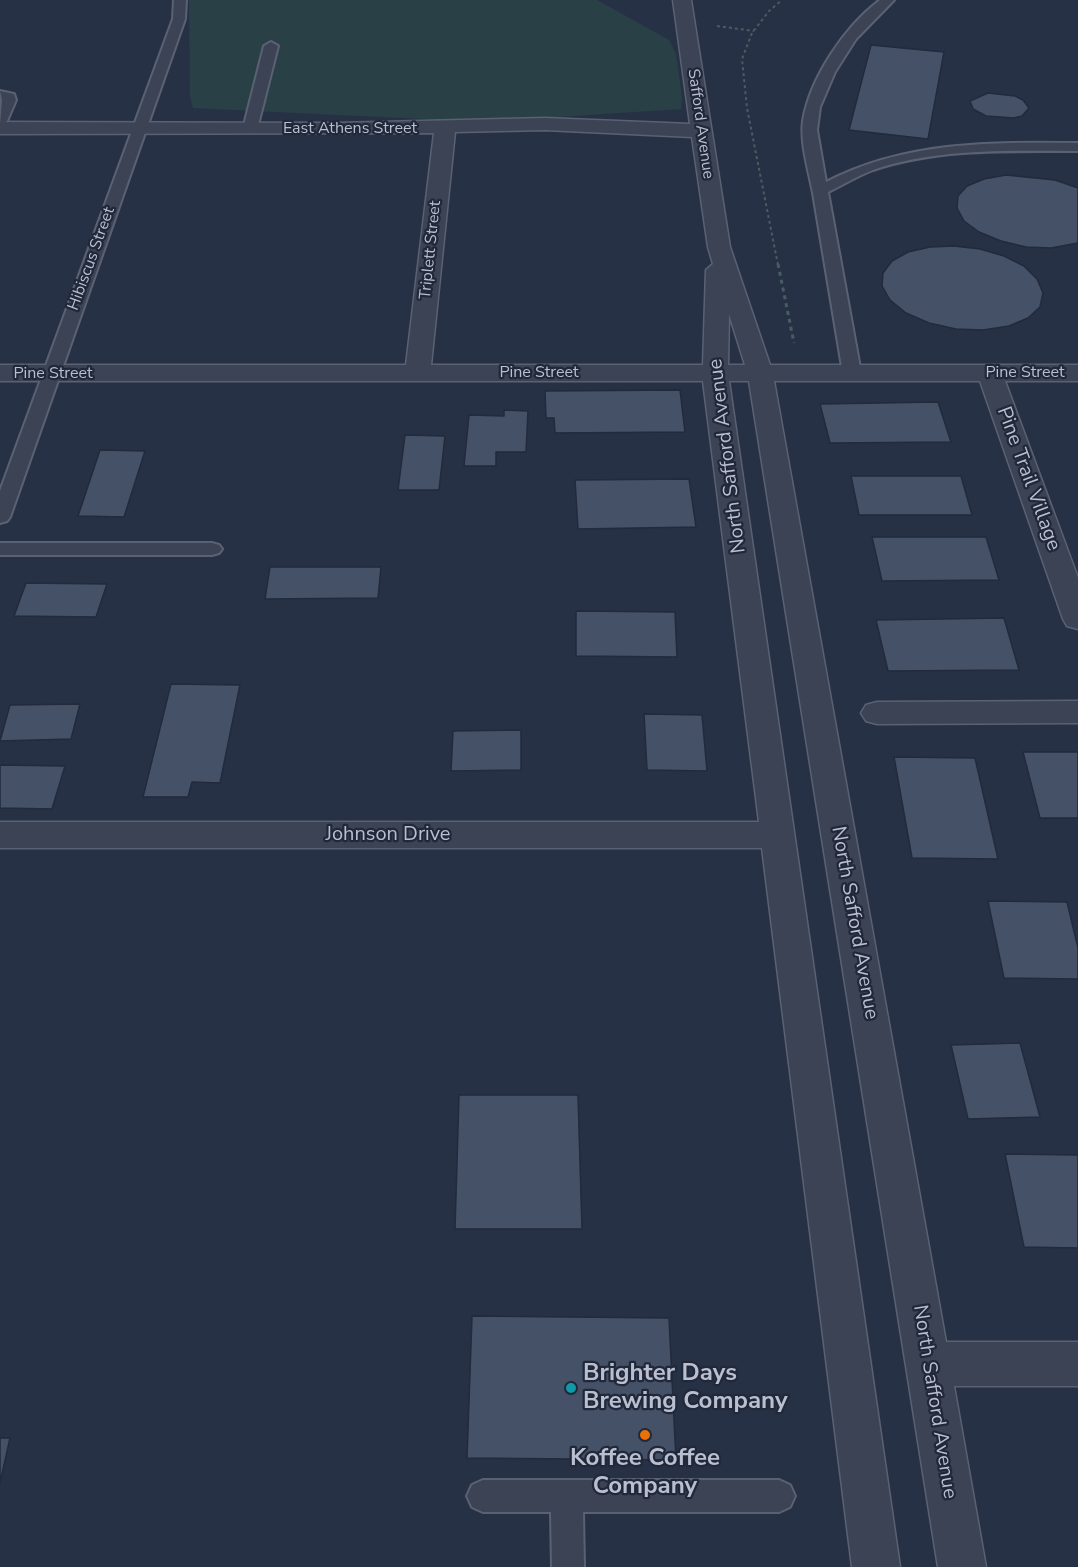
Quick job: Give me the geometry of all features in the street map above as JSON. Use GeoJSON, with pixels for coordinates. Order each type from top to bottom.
{"type":"FeatureCollection","features":[{"type":"Feature","properties":{"kind":"street","name":"Safford Avenue"},"geometry":{"type":"LineString","coordinates":[[682,0],[719,247]]}},
{"type":"Feature","properties":{"kind":"street","name":"East Athens Street"},"geometry":{"type":"LineString","coordinates":[[0,128],[445,128],[545,124],[701,131]]}},
{"type":"Feature","properties":{"kind":"street","name":"Triplett Street"},"geometry":{"type":"LineString","coordinates":[[418,373],[445,128]]}},
{"type":"Feature","properties":{"kind":"street","name":"North Safford Avenue"},"geometry":{"type":"LineString","coordinates":[[719,247],[715,373],[876,1567]]}},
{"type":"Feature","properties":{"kind":"street","name":"North Safford Avenue"},"geometry":{"type":"LineString","coordinates":[[719,247],[760,373],[962,1567]]}},
{"type":"Feature","properties":{"kind":"street","name":"Pine Street"},"geometry":{"type":"LineString","coordinates":[[0,373],[1078,373]]}},
{"type":"Feature","properties":{"kind":"street","name":"Pine Trail Village"},"geometry":{"type":"LineString","coordinates":[[990,373],[1078,619]]}},
{"type":"Feature","properties":{"kind":"street"},"geometry":{"type":"LineString","coordinates":[[877,713],[1078,712]]}},
{"type":"Feature","properties":{"kind":"street","name":"Johnson Drive"},"geometry":{"type":"LineString","coordinates":[[0,835],[777,835]]}},
{"type":"Feature","properties":{"kind":"street"},"geometry":{"type":"LineString","coordinates":[[928,1364],[1078,1364]]}},
{"type":"Feature","properties":{"kind":"lane","name":"Hibiscus Street"},"geometry":{"type":"LineString","coordinates":[[0,517],[179,19],[180,0]]}},
{"type":"Feature","properties":{"kind":"lane"},"geometry":{"type":"LineString","coordinates":[[852,373],[810,140],[810,120],[825,78],[855,33],[876,7],[888,0]]}},
{"type":"Feature","properties":{"kind":"lane"},"geometry":{"type":"LineString","coordinates":[[250,129],[271,46]]}},
{"type":"Feature","properties":{"kind":"lane"},"geometry":{"type":"LineString","coordinates":[[0,95],[9,100],[0,121]]}},
{"type":"Feature","properties":{"kind":"lane"},"geometry":{"type":"LineString","coordinates":[[819,190],[869,167],[934,152],[995,147],[1078,147]]}},
{"type":"Feature","properties":{"kind":"lane"},"geometry":{"type":"LineString","coordinates":[[0,549],[212,549]]}},
{"type":"Feature","properties":{"kind":"lane"},"geometry":{"type":"LineString","coordinates":[[483,1496],[779,1496]]}},
{"type":"Feature","properties":{"kind":"lane"},"geometry":{"type":"LineString","coordinates":[[567,1496],[568,1567]]}},
{"type":"Feature","properties":{"kind":"path"},"geometry":{"type":"LineString","coordinates":[[715,18],[714,26],[754,31]]}},
{"type":"Feature","properties":{"kind":"green space"},"geometry":{"type":"Polygon","coordinates":[[[189,0],[597,0],[669,40],[676,54],[682,97],[681,109],[557,117],[445,120],[193,108],[190,96],[189,0]]]}},
{"type":"Feature","properties":{"kind":"building"},"geometry":{"type":"Polygon","coordinates":[[[871,45],[944,52],[928,139],[849,130],[871,45]]]}},
{"type":"Feature","properties":{"kind":"building"},"geometry":{"type":"Polygon","coordinates":[[[988,93],[1015,96],[1023,100],[1029,108],[1022,116],[1014,118],[986,116],[973,109],[970,101],[988,93]]]}},
{"type":"Feature","properties":{"kind":"building"},"geometry":{"type":"Polygon","coordinates":[[[1006,175],[1055,180],[1078,188],[1078,243],[1051,248],[1026,247],[1001,241],[979,232],[964,221],[957,208],[958,196],[967,186],[984,179],[1006,175]]]}},
{"type":"Feature","properties":{"kind":"building"},"geometry":{"type":"Polygon","coordinates":[[[954,246],[980,249],[1004,256],[1024,266],[1037,279],[1043,293],[1040,307],[1028,318],[1009,326],[983,330],[956,329],[929,323],[906,313],[890,300],[882,286],[883,273],[892,261],[908,252],[930,247],[954,246]]]}},
{"type":"Feature","properties":{"kind":"building"},"geometry":{"type":"Polygon","coordinates":[[[680,390],[685,432],[555,433],[554,418],[546,418],[545,391],[680,390]]]}},
{"type":"Feature","properties":{"kind":"building"},"geometry":{"type":"Polygon","coordinates":[[[938,402],[951,442],[830,443],[820,404],[938,402]]]}},
{"type":"Feature","properties":{"kind":"building"},"geometry":{"type":"Polygon","coordinates":[[[504,410],[528,411],[526,452],[496,452],[496,466],[464,466],[469,415],[504,416],[504,410]]]}},
{"type":"Feature","properties":{"kind":"building"},"geometry":{"type":"Polygon","coordinates":[[[405,435],[445,436],[439,490],[398,490],[405,435]]]}},
{"type":"Feature","properties":{"kind":"building"},"geometry":{"type":"Polygon","coordinates":[[[100,450],[145,451],[124,517],[78,516],[100,450]]]}},
{"type":"Feature","properties":{"kind":"building"},"geometry":{"type":"Polygon","coordinates":[[[851,476],[961,476],[972,515],[859,515],[851,476]]]}},
{"type":"Feature","properties":{"kind":"building"},"geometry":{"type":"Polygon","coordinates":[[[689,479],[696,527],[578,529],[575,480],[689,479]]]}},
{"type":"Feature","properties":{"kind":"building"},"geometry":{"type":"Polygon","coordinates":[[[872,537],[986,537],[999,580],[882,581],[872,537]]]}},
{"type":"Feature","properties":{"kind":"building"},"geometry":{"type":"Polygon","coordinates":[[[270,567],[381,567],[378,598],[265,599],[270,567]]]}},
{"type":"Feature","properties":{"kind":"building"},"geometry":{"type":"Polygon","coordinates":[[[26,583],[107,584],[96,617],[14,616],[26,583]]]}},
{"type":"Feature","properties":{"kind":"building"},"geometry":{"type":"Polygon","coordinates":[[[576,611],[675,612],[677,657],[576,656],[576,611]]]}},
{"type":"Feature","properties":{"kind":"building"},"geometry":{"type":"Polygon","coordinates":[[[1004,618],[1019,670],[888,671],[876,620],[1004,618]]]}},
{"type":"Feature","properties":{"kind":"building"},"geometry":{"type":"Polygon","coordinates":[[[171,684],[240,685],[220,783],[192,782],[188,797],[143,797],[171,684]]]}},
{"type":"Feature","properties":{"kind":"building"},"geometry":{"type":"Polygon","coordinates":[[[80,704],[71,739],[0,741],[10,705],[80,704]]]}},
{"type":"Feature","properties":{"kind":"building"},"geometry":{"type":"Polygon","coordinates":[[[644,714],[702,715],[707,771],[647,770],[644,714]]]}},
{"type":"Feature","properties":{"kind":"building"},"geometry":{"type":"Polygon","coordinates":[[[521,730],[521,770],[451,771],[453,731],[521,730]]]}},
{"type":"Feature","properties":{"kind":"building"},"geometry":{"type":"Polygon","coordinates":[[[1023,752],[1078,752],[1078,818],[1040,818],[1023,752]]]}},
{"type":"Feature","properties":{"kind":"building"},"geometry":{"type":"Polygon","coordinates":[[[894,757],[975,758],[998,859],[912,858],[894,757]]]}},
{"type":"Feature","properties":{"kind":"building"},"geometry":{"type":"Polygon","coordinates":[[[0,765],[65,766],[52,809],[0,808],[0,765]]]}},
{"type":"Feature","properties":{"kind":"building"},"geometry":{"type":"Polygon","coordinates":[[[988,901],[1067,902],[1078,948],[1078,979],[1004,978],[988,901]]]}},
{"type":"Feature","properties":{"kind":"building"},"geometry":{"type":"Polygon","coordinates":[[[1020,1043],[1040,1117],[968,1119],[951,1045],[1020,1043]]]}},
{"type":"Feature","properties":{"kind":"building"},"geometry":{"type":"Polygon","coordinates":[[[459,1095],[578,1095],[582,1229],[455,1229],[459,1095]]]}},
{"type":"Feature","properties":{"kind":"building"},"geometry":{"type":"Polygon","coordinates":[[[1005,1154],[1078,1155],[1078,1248],[1024,1247],[1005,1154]]]}},
{"type":"Feature","properties":{"kind":"building","name":"Brighter Days Brewing Company"},"geometry":{"type":"Polygon","coordinates":[[[472,1316],[669,1318],[676,1460],[467,1458],[472,1316]]]}},
{"type":"Feature","properties":{"kind":"building"},"geometry":{"type":"Polygon","coordinates":[[[0,1438],[10,1438],[0,1483],[0,1438]]]}},
{"type":"Feature","properties":{"kind":"place","name":"Brighter Days Brewing Company"},"geometry":{"type":"Point","coordinates":[571,1388]}},
{"type":"Feature","properties":{"kind":"place","name":"Koffee Coffee Company"},"geometry":{"type":"Point","coordinates":[645,1435]}}]}
